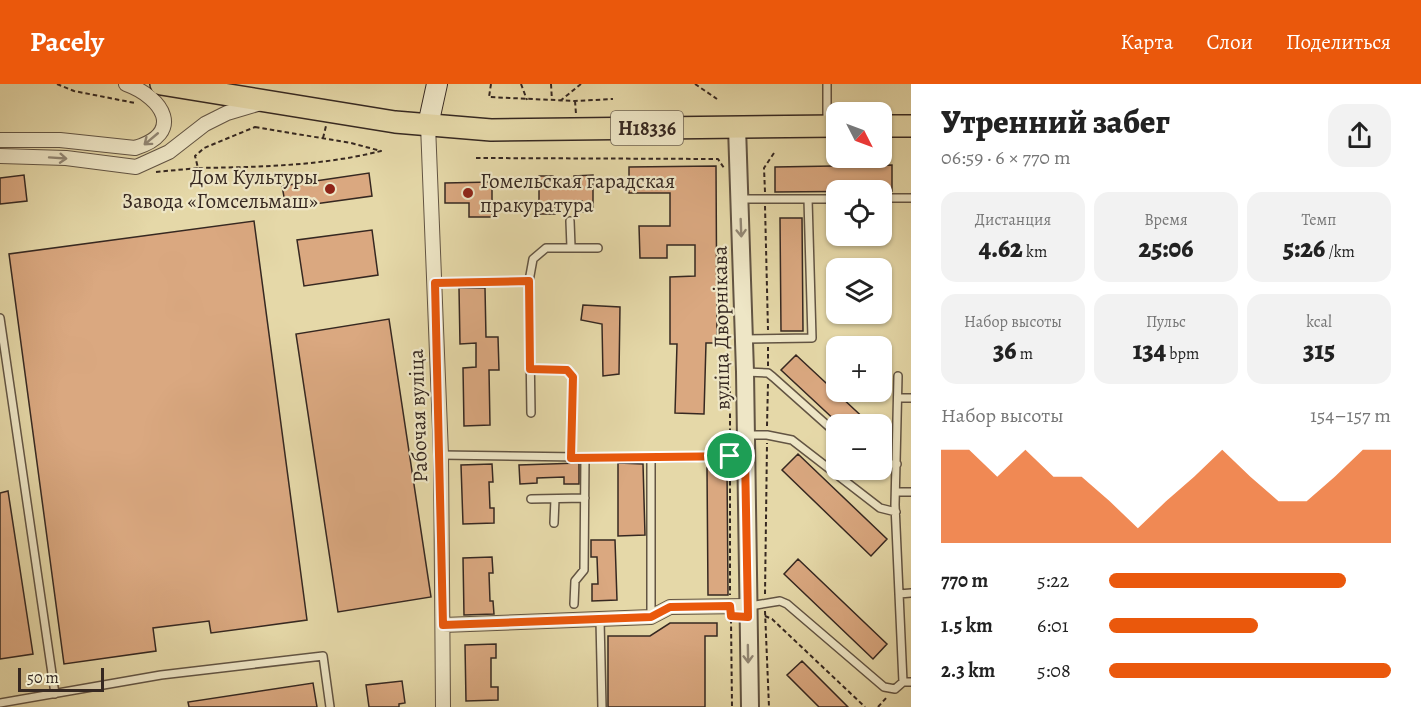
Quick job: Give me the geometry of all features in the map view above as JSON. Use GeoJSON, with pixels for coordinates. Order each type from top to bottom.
{"type":"FeatureCollection","features":[{"type":"Feature","properties":{"kind":"main road"},"geometry":{"type":"LineString","coordinates":[[161,84],[266,102]]}},
{"type":"Feature","properties":{"kind":"main road"},"geometry":{"type":"LineString","coordinates":[[428,125],[437,84]]}},
{"type":"Feature","properties":{"kind":"main road","name":"Н18336"},"geometry":{"type":"LineString","coordinates":[[266,102],[428,125],[501,131],[826,126]]}},
{"type":"Feature","properties":{"kind":"main road"},"geometry":{"type":"LineString","coordinates":[[892,126],[911,126]]}},
{"type":"Feature","properties":{"kind":"street"},"geometry":{"type":"LineString","coordinates":[[0,140],[60,140],[135,148],[145,145],[158,134],[164,115],[154,98],[126,84]]}},
{"type":"Feature","properties":{"kind":"street"},"geometry":{"type":"LineString","coordinates":[[230,84],[266,102]]}},
{"type":"Feature","properties":{"kind":"street"},"geometry":{"type":"LineString","coordinates":[[0,156],[66,158],[136,167],[169,152],[205,124],[227,112],[266,102]]}},
{"type":"Feature","properties":{"kind":"street","name":"Рабочая вуліца"},"geometry":{"type":"LineString","coordinates":[[428,125],[441,455],[442,707]]}},
{"type":"Feature","properties":{"kind":"street","name":"вуліца Дворнікава"},"geometry":{"type":"LineString","coordinates":[[737,128],[744,339],[738,374],[746,435],[738,456],[748,612],[750,707]]}},
{"type":"Feature","properties":{"kind":"street"},"geometry":{"type":"LineString","coordinates":[[443,625],[651,617],[670,607],[730,606],[748,612]]}},
{"type":"Feature","properties":{"kind":"lane"},"geometry":{"type":"LineString","coordinates":[[827,84],[829,102]]}},
{"type":"Feature","properties":{"kind":"lane"},"geometry":{"type":"LineString","coordinates":[[892,198],[911,198]]}},
{"type":"Feature","properties":{"kind":"lane"},"geometry":{"type":"LineString","coordinates":[[740,199],[826,199]]}},
{"type":"Feature","properties":{"kind":"lane"},"geometry":{"type":"LineString","coordinates":[[744,339],[812,338],[808,199]]}},
{"type":"Feature","properties":{"kind":"lane"},"geometry":{"type":"LineString","coordinates":[[570,221],[571,247]]}},
{"type":"Feature","properties":{"kind":"lane"},"geometry":{"type":"LineString","coordinates":[[531,413],[529,281],[531,265],[537,253],[546,248],[598,248]]}},
{"type":"Feature","properties":{"kind":"lane"},"geometry":{"type":"LineString","coordinates":[[435,283],[529,281]]}},
{"type":"Feature","properties":{"kind":"lane"},"geometry":{"type":"LineString","coordinates":[[0,318],[55,694]]}},
{"type":"Feature","properties":{"kind":"lane"},"geometry":{"type":"LineString","coordinates":[[530,369],[567,370],[573,377],[571,458]]}},
{"type":"Feature","properties":{"kind":"lane"},"geometry":{"type":"LineString","coordinates":[[738,374],[768,373],[826,424]]}},
{"type":"Feature","properties":{"kind":"lane"},"geometry":{"type":"LineString","coordinates":[[748,612],[780,601],[787,604],[884,687],[895,689],[907,682],[899,594],[896,512],[898,376]]}},
{"type":"Feature","properties":{"kind":"lane"},"geometry":{"type":"LineString","coordinates":[[899,398],[911,398]]}},
{"type":"Feature","properties":{"kind":"lane"},"geometry":{"type":"LineString","coordinates":[[746,435],[767,435],[792,440],[880,508],[896,512]]}},
{"type":"Feature","properties":{"kind":"lane"},"geometry":{"type":"LineString","coordinates":[[441,455],[571,458],[738,456]]}},
{"type":"Feature","properties":{"kind":"lane"},"geometry":{"type":"LineString","coordinates":[[574,604],[575,581],[584,570],[585,458]]}},
{"type":"Feature","properties":{"kind":"lane"},"geometry":{"type":"LineString","coordinates":[[651,458],[651,617]]}},
{"type":"Feature","properties":{"kind":"lane"},"geometry":{"type":"LineString","coordinates":[[892,464],[897,464]]}},
{"type":"Feature","properties":{"kind":"lane"},"geometry":{"type":"LineString","coordinates":[[896,492],[911,492]]}},
{"type":"Feature","properties":{"kind":"lane"},"geometry":{"type":"LineString","coordinates":[[531,499],[585,498]]}},
{"type":"Feature","properties":{"kind":"lane"},"geometry":{"type":"LineString","coordinates":[[554,524],[555,499]]}},
{"type":"Feature","properties":{"kind":"lane"},"geometry":{"type":"LineString","coordinates":[[899,594],[911,593]]}},
{"type":"Feature","properties":{"kind":"lane"},"geometry":{"type":"LineString","coordinates":[[600,620],[602,707]]}},
{"type":"Feature","properties":{"kind":"lane"},"geometry":{"type":"LineString","coordinates":[[0,703],[161,675],[323,656],[330,707]]}},
{"type":"Feature","properties":{"kind":"path"},"geometry":{"type":"LineString","coordinates":[[57,84],[74,91],[142,104]]}},
{"type":"Feature","properties":{"kind":"path"},"geometry":{"type":"LineString","coordinates":[[490,84],[489,97],[552,101],[613,99]]}},
{"type":"Feature","properties":{"kind":"path"},"geometry":{"type":"LineString","coordinates":[[521,84],[527,100]]}},
{"type":"Feature","properties":{"kind":"path"},"geometry":{"type":"LineString","coordinates":[[551,84],[552,101]]}},
{"type":"Feature","properties":{"kind":"path"},"geometry":{"type":"LineString","coordinates":[[559,101],[581,84]]}},
{"type":"Feature","properties":{"kind":"path"},"geometry":{"type":"LineString","coordinates":[[695,84],[717,99]]}},
{"type":"Feature","properties":{"kind":"path"},"geometry":{"type":"LineString","coordinates":[[255,127],[342,141],[381,151],[342,160],[264,167],[198,168],[195,156],[204,148],[255,127]]}},
{"type":"Feature","properties":{"kind":"path"},"geometry":{"type":"LineString","coordinates":[[476,158],[718,159],[729,175]]}},
{"type":"Feature","properties":{"kind":"path"},"geometry":{"type":"LineString","coordinates":[[730,606],[738,456],[738,374]]}},
{"type":"Feature","properties":{"kind":"path"},"geometry":{"type":"LineString","coordinates":[[732,707],[731,616],[748,612],[772,619],[865,707]]}},
{"type":"Feature","properties":{"kind":"path"},"geometry":{"type":"LineString","coordinates":[[878,707],[895,689]]}},
{"type":"Feature","properties":{"kind":"building"},"geometry":{"type":"Polygon","coordinates":[[[716,166],[717,343],[706,343],[704,414],[675,413],[677,344],[670,344],[670,277],[695,276],[695,245],[667,245],[667,258],[640,258],[639,226],[670,226],[670,193],[629,193],[629,167],[716,166]]]}},
{"type":"Feature","properties":{"kind":"building"},"geometry":{"type":"Polygon","coordinates":[[[775,167],[892,168],[892,180],[826,180],[826,192],[775,192],[775,167]]]}},
{"type":"Feature","properties":{"kind":"building"},"geometry":{"type":"Polygon","coordinates":[[[369,173],[372,196],[286,208],[282,186],[369,173]]]}},
{"type":"Feature","properties":{"kind":"building"},"geometry":{"type":"Polygon","coordinates":[[[24,175],[27,201],[0,204],[0,178],[24,175]]]}},
{"type":"Feature","properties":{"kind":"building"},"geometry":{"type":"Polygon","coordinates":[[[593,175],[593,212],[583,212],[582,201],[555,202],[555,214],[539,214],[539,176],[553,176],[553,180],[593,175]]]}},
{"type":"Feature","properties":{"kind":"building","name":"Гомельская гарадская пракуратура"},"geometry":{"type":"Polygon","coordinates":[[[492,182],[492,217],[469,217],[469,203],[445,203],[445,183],[492,182]]]}},
{"type":"Feature","properties":{"kind":"building"},"geometry":{"type":"Polygon","coordinates":[[[780,218],[802,218],[803,331],[781,331],[780,218]]]}},
{"type":"Feature","properties":{"kind":"building"},"geometry":{"type":"Polygon","coordinates":[[[254,221],[307,620],[211,633],[209,621],[153,628],[156,651],[64,664],[9,254],[254,221]]]}},
{"type":"Feature","properties":{"kind":"building"},"geometry":{"type":"Polygon","coordinates":[[[372,230],[378,275],[304,286],[297,240],[372,230]]]}},
{"type":"Feature","properties":{"kind":"building"},"geometry":{"type":"Polygon","coordinates":[[[459,288],[485,288],[486,337],[498,337],[499,370],[489,370],[490,425],[464,426],[463,368],[476,367],[476,343],[460,344],[459,288]]]}},
{"type":"Feature","properties":{"kind":"building"},"geometry":{"type":"Polygon","coordinates":[[[583,305],[620,307],[619,374],[603,376],[602,324],[581,320],[583,305]]]}},
{"type":"Feature","properties":{"kind":"building"},"geometry":{"type":"Polygon","coordinates":[[[389,319],[431,597],[338,612],[296,334],[389,319]]]}},
{"type":"Feature","properties":{"kind":"building"},"geometry":{"type":"Polygon","coordinates":[[[796,355],[826,383],[826,402],[846,402],[859,414],[828,414],[781,370],[796,355]]]}},
{"type":"Feature","properties":{"kind":"building"},"geometry":{"type":"Polygon","coordinates":[[[798,454],[887,539],[871,556],[782,470],[798,454]]]}},
{"type":"Feature","properties":{"kind":"building"},"geometry":{"type":"Polygon","coordinates":[[[579,463],[579,484],[564,484],[564,477],[537,478],[537,483],[520,484],[519,465],[579,463]]]}},
{"type":"Feature","properties":{"kind":"building"},"geometry":{"type":"Polygon","coordinates":[[[618,463],[643,464],[645,535],[618,536],[618,463]]]}},
{"type":"Feature","properties":{"kind":"building"},"geometry":{"type":"Polygon","coordinates":[[[492,464],[493,482],[489,482],[490,508],[494,508],[494,523],[463,524],[461,465],[492,464]]]}},
{"type":"Feature","properties":{"kind":"building"},"geometry":{"type":"Polygon","coordinates":[[[707,468],[727,468],[728,595],[708,595],[707,468]]]}},
{"type":"Feature","properties":{"kind":"building"},"geometry":{"type":"Polygon","coordinates":[[[8,491],[33,654],[0,659],[0,493],[8,491]]]}},
{"type":"Feature","properties":{"kind":"building"},"geometry":{"type":"Polygon","coordinates":[[[591,540],[615,540],[617,600],[592,601],[592,584],[598,584],[597,557],[591,557],[591,540]]]}},
{"type":"Feature","properties":{"kind":"building"},"geometry":{"type":"Polygon","coordinates":[[[492,557],[493,573],[489,573],[490,601],[493,601],[494,614],[464,615],[463,558],[492,557]]]}},
{"type":"Feature","properties":{"kind":"building"},"geometry":{"type":"Polygon","coordinates":[[[798,559],[887,644],[873,659],[784,574],[798,559]]]}},
{"type":"Feature","properties":{"kind":"building"},"geometry":{"type":"Polygon","coordinates":[[[670,623],[717,623],[717,636],[705,636],[705,707],[608,707],[608,636],[650,636],[670,623]]]}},
{"type":"Feature","properties":{"kind":"building"},"geometry":{"type":"Polygon","coordinates":[[[496,644],[496,658],[491,658],[491,687],[498,687],[498,700],[466,701],[465,645],[496,644]]]}},
{"type":"Feature","properties":{"kind":"building"},"geometry":{"type":"Polygon","coordinates":[[[802,661],[848,707],[819,707],[787,675],[802,661]]]}},
{"type":"Feature","properties":{"kind":"building"},"geometry":{"type":"Polygon","coordinates":[[[402,681],[405,703],[399,704],[399,707],[369,707],[366,685],[402,681]]]}},
{"type":"Feature","properties":{"kind":"building"},"geometry":{"type":"Polygon","coordinates":[[[313,683],[317,707],[189,707],[188,702],[313,683]]]}},
{"type":"Feature","properties":{"kind":"place","name":"Дом Культуры Завода «Гомсельмаш»"},"geometry":{"type":"Point","coordinates":[330,189]}},
{"type":"Feature","properties":{"kind":"place","name":"Гомельская гарадская пракуратура"},"geometry":{"type":"Point","coordinates":[468,193]}},
{"type":"Feature","properties":{"kind":"route"},"geometry":{"type":"LineString","coordinates":[[529,281],[530,369],[567,370],[573,377],[571,458],[730,456],[745,456],[748,617],[731,616],[730,606],[670,607],[651,617],[443,625],[441,455],[435,283],[529,281]]}}]}
